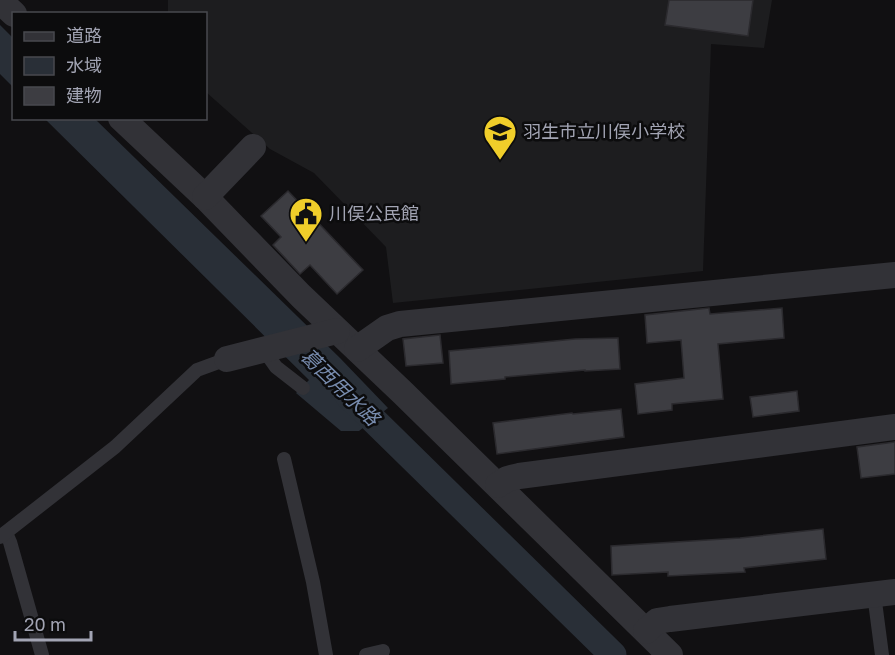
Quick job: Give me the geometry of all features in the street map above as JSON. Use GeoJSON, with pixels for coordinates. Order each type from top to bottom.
{"type":"FeatureCollection","features":[{"type":"Feature","properties":{"kind":"street"},"geometry":{"type":"LineString","coordinates":[[123,120],[205,197],[326,334],[357,349],[670,655]]}},
{"type":"Feature","properties":{"kind":"street"},"geometry":{"type":"LineString","coordinates":[[205,197],[253,147]]}},
{"type":"Feature","properties":{"kind":"street"},"geometry":{"type":"LineString","coordinates":[[357,349],[387,328],[400,324],[895,275]]}},
{"type":"Feature","properties":{"kind":"street"},"geometry":{"type":"LineString","coordinates":[[227,359],[326,334]]}},
{"type":"Feature","properties":{"kind":"street"},"geometry":{"type":"LineString","coordinates":[[498,485],[507,479],[519,476],[895,427]]}},
{"type":"Feature","properties":{"kind":"street"},"geometry":{"type":"LineString","coordinates":[[646,631],[657,621],[885,593]]}},
{"type":"Feature","properties":{"kind":"lane"},"geometry":{"type":"LineString","coordinates":[[265,350],[276,367],[303,388]]}},
{"type":"Feature","properties":{"kind":"lane"},"geometry":{"type":"LineString","coordinates":[[42,655],[10,542],[3,535],[115,447],[197,370],[227,359]]}},
{"type":"Feature","properties":{"kind":"lane"},"geometry":{"type":"LineString","coordinates":[[284,459],[313,582],[326,655]]}},
{"type":"Feature","properties":{"kind":"lane"},"geometry":{"type":"LineString","coordinates":[[882,655],[885,593]]}},
{"type":"Feature","properties":{"kind":"lane"},"geometry":{"type":"LineString","coordinates":[[366,655],[383,651]]}},
{"type":"Feature","properties":{"kind":"shaded area","name":"羽生市立川俣小学校"},"geometry":{"type":"Polygon","coordinates":[[[168,0],[772,0],[764,48],[711,44],[703,271],[393,303],[386,247],[314,173],[270,149],[207,93],[207,12],[168,12],[168,0]]]}},
{"type":"Feature","properties":{"kind":"water"},"geometry":{"type":"Polygon","coordinates":[[[0,25],[12,37],[12,86],[0,74],[0,25]]]}},
{"type":"Feature","properties":{"kind":"water"},"geometry":{"type":"Polygon","coordinates":[[[46,120],[96,120],[340,358],[388,408],[359,431],[341,431],[296,393],[309,380],[46,120]]]}},
{"type":"Feature","properties":{"kind":"building"},"geometry":{"type":"Polygon","coordinates":[[[669,0],[753,0],[748,36],[665,25],[669,0]]]}},
{"type":"Feature","properties":{"kind":"building","name":"川俣公民館"},"geometry":{"type":"Polygon","coordinates":[[[288,191],[363,270],[337,294],[310,265],[300,274],[273,245],[281,237],[261,216],[288,191]]]}},
{"type":"Feature","properties":{"kind":"building"},"geometry":{"type":"Polygon","coordinates":[[[709,308],[710,314],[782,308],[784,338],[718,344],[723,399],[672,404],[672,410],[638,414],[635,384],[684,378],[681,340],[647,343],[645,315],[709,308]]]}},
{"type":"Feature","properties":{"kind":"building"},"geometry":{"type":"Polygon","coordinates":[[[440,335],[443,363],[406,366],[403,339],[440,335]]]}},
{"type":"Feature","properties":{"kind":"building"},"geometry":{"type":"Polygon","coordinates":[[[618,338],[620,369],[505,377],[505,379],[451,384],[449,351],[575,339],[618,338]]]}},
{"type":"Feature","properties":{"kind":"building"},"geometry":{"type":"Polygon","coordinates":[[[797,391],[799,411],[753,417],[750,397],[797,391]]]}},
{"type":"Feature","properties":{"kind":"building"},"geometry":{"type":"Polygon","coordinates":[[[621,409],[624,437],[497,454],[493,423],[621,409]]]}},
{"type":"Feature","properties":{"kind":"building"},"geometry":{"type":"Polygon","coordinates":[[[895,442],[895,474],[861,478],[857,447],[895,442]]]}},
{"type":"Feature","properties":{"kind":"building"},"geometry":{"type":"Polygon","coordinates":[[[823,529],[826,559],[744,568],[745,572],[668,576],[668,572],[612,575],[611,546],[740,538],[823,529]]]}},
{"type":"Feature","properties":{"kind":"waterway","name":"葛西用水路"},"geometry":{"type":"LineString","coordinates":[[348,395],[613,655]]}},
{"type":"Feature","properties":{"kind":"place","name":"羽生市立川俣小学校"},"geometry":{"type":"Point","coordinates":[500,161]}},
{"type":"Feature","properties":{"kind":"place","name":"川俣公民館"},"geometry":{"type":"Point","coordinates":[306,243]}}]}
